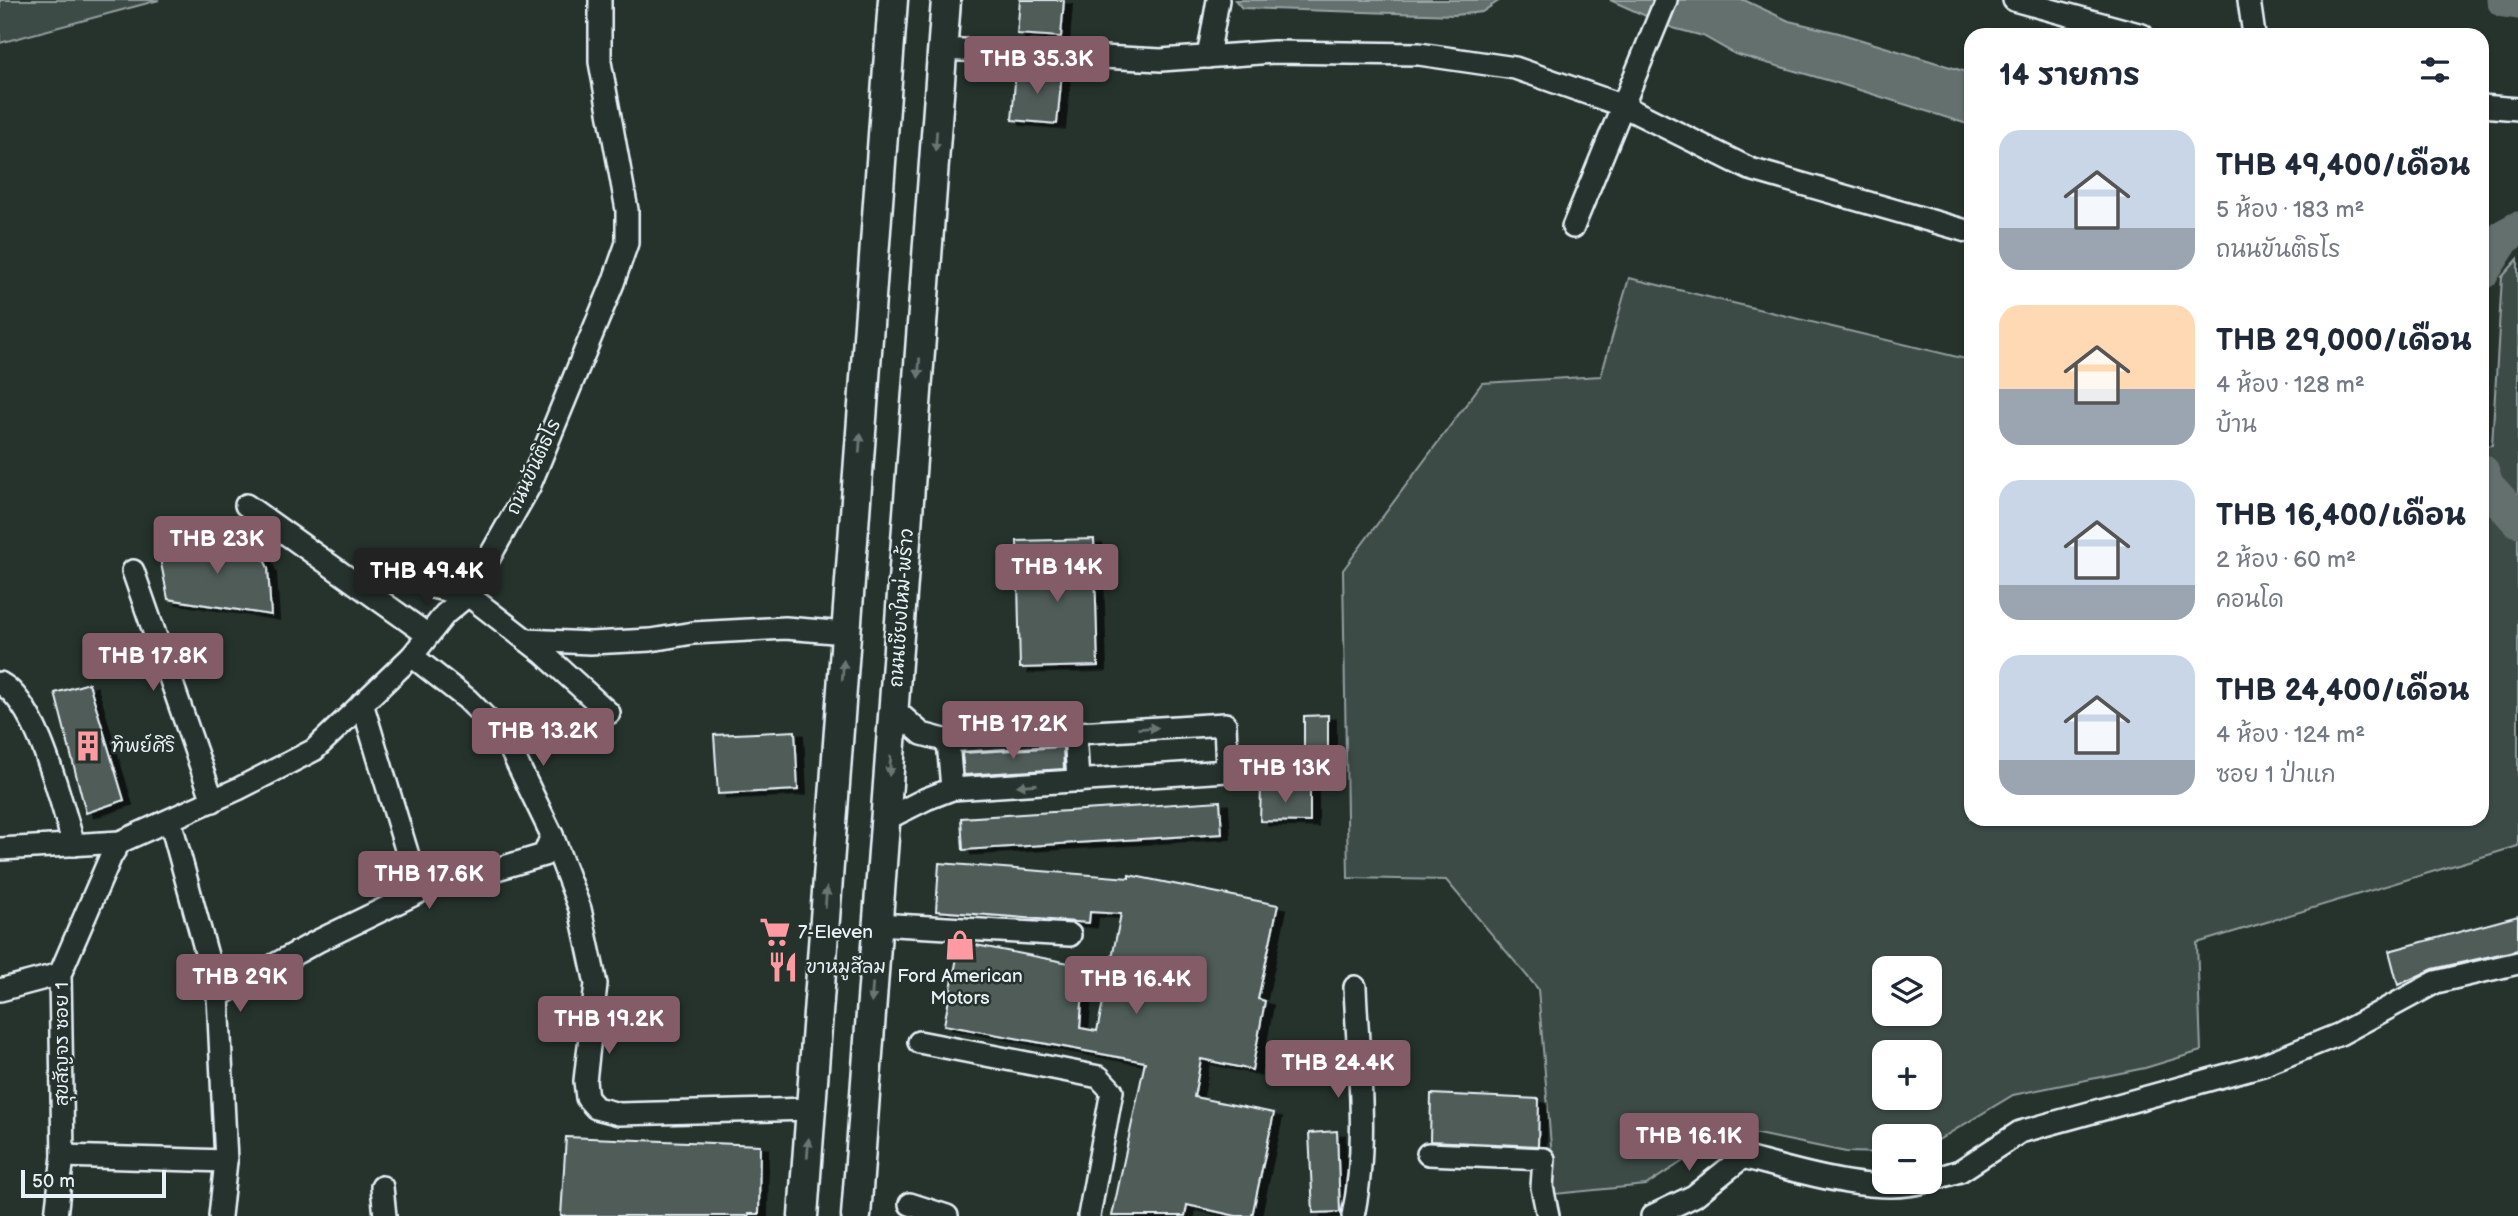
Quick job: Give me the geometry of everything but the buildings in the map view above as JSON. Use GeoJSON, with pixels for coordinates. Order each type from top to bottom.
{"type":"FeatureCollection","features":[{"type":"Feature","properties":{"kind":"main road"},"geometry":{"type":"LineString","coordinates":[[803,1216],[893,0]]}},
{"type":"Feature","properties":{"kind":"main road","name":"ถนนเชียงใหม่-พร้าว"},"geometry":{"type":"LineString","coordinates":[[856,1216],[946,0]]}},
{"type":"Feature","properties":{"kind":"street","name":"ถนนขันติธโร"},"geometry":{"type":"LineString","coordinates":[[0,849],[120,842],[213,801],[314,750],[412,656],[446,614],[468,595],[530,487],[614,283],[627,243],[627,211],[600,62],[600,0]]}},
{"type":"Feature","properties":{"kind":"street"},"geometry":{"type":"LineString","coordinates":[[1208,57],[1218,0]]}},
{"type":"Feature","properties":{"kind":"street"},"geometry":{"type":"LineString","coordinates":[[1573,228],[1666,0]]}},
{"type":"Feature","properties":{"kind":"street"},"geometry":{"type":"LineString","coordinates":[[2014,0],[2116,28]]}},
{"type":"Feature","properties":{"kind":"street"},"geometry":{"type":"LineString","coordinates":[[2249,0],[2253,28]]}},
{"type":"Feature","properties":{"kind":"street"},"geometry":{"type":"LineString","coordinates":[[942,50],[1161,60],[1275,52],[1419,54],[1515,68],[1621,105],[1750,169],[1964,230]]}},
{"type":"Feature","properties":{"kind":"street"},"geometry":{"type":"LineString","coordinates":[[2489,107],[2518,109]]}},
{"type":"Feature","properties":{"kind":"street"},"geometry":{"type":"LineString","coordinates":[[246,505],[428,635]]}},
{"type":"Feature","properties":{"kind":"street"},"geometry":{"type":"LineString","coordinates":[[411,570],[432,587],[468,595],[526,640],[609,713]]}},
{"type":"Feature","properties":{"kind":"street"},"geometry":{"type":"LineString","coordinates":[[133,571],[213,801]]}},
{"type":"Feature","properties":{"kind":"street"},"geometry":{"type":"LineString","coordinates":[[526,640],[590,643],[785,628],[846,633]]}},
{"type":"Feature","properties":{"kind":"street"},"geometry":{"type":"LineString","coordinates":[[412,656],[467,699],[505,736],[552,835],[580,909],[596,985],[585,1081],[587,1098],[596,1108],[619,1114],[811,1109]]}},
{"type":"Feature","properties":{"kind":"street"},"geometry":{"type":"LineString","coordinates":[[0,683],[24,707],[39,736],[74,845]]}},
{"type":"Feature","properties":{"kind":"street"},"geometry":{"type":"LineString","coordinates":[[218,996],[317,941],[419,892],[362,704]]}},
{"type":"Feature","properties":{"kind":"street"},"geometry":{"type":"LineString","coordinates":[[886,819],[952,789],[1227,771],[1225,724],[1075,731],[948,741],[922,734],[895,710]]}},
{"type":"Feature","properties":{"kind":"street"},"geometry":{"type":"LineString","coordinates":[[1075,731],[1078,781]]}},
{"type":"Feature","properties":{"kind":"street"},"geometry":{"type":"LineString","coordinates":[[948,741],[952,789]]}},
{"type":"Feature","properties":{"kind":"street"},"geometry":{"type":"LineString","coordinates":[[170,820],[218,996],[226,1161],[220,1216]]}},
{"type":"Feature","properties":{"kind":"street"},"geometry":{"type":"LineString","coordinates":[[490,871],[544,855],[552,835]]}},
{"type":"Feature","properties":{"kind":"street","name":"สุขสัญจร ซอย 1"},"geometry":{"type":"LineString","coordinates":[[56,1216],[63,1156],[60,974],[111,856],[120,842]]}},
{"type":"Feature","properties":{"kind":"street"},"geometry":{"type":"LineString","coordinates":[[877,925],[1070,935]]}},
{"type":"Feature","properties":{"kind":"street"},"geometry":{"type":"LineString","coordinates":[[1942,1177],[1960,1171],[2020,1132],[2263,1065],[2340,1034],[2436,982],[2518,963]]}},
{"type":"Feature","properties":{"kind":"street"},"geometry":{"type":"LineString","coordinates":[[0,990],[60,974]]}},
{"type":"Feature","properties":{"kind":"street"},"geometry":{"type":"LineString","coordinates":[[1353,1216],[1362,1151],[1355,987]]}},
{"type":"Feature","properties":{"kind":"street"},"geometry":{"type":"LineString","coordinates":[[919,1042],[1099,1077],[1112,1091],[1088,1216]]}},
{"type":"Feature","properties":{"kind":"street"},"geometry":{"type":"LineString","coordinates":[[1428,1153],[1544,1159],[1542,1187],[1548,1216]]}},
{"type":"Feature","properties":{"kind":"street"},"geometry":{"type":"LineString","coordinates":[[63,1156],[226,1161]]}},
{"type":"Feature","properties":{"kind":"street"},"geometry":{"type":"LineString","coordinates":[[1652,1216],[1694,1196],[1743,1157],[1872,1184]]}},
{"type":"Feature","properties":{"kind":"street"},"geometry":{"type":"LineString","coordinates":[[382,1187],[385,1216]]}},
{"type":"Feature","properties":{"kind":"street"},"geometry":{"type":"LineString","coordinates":[[910,1204],[947,1216]]}},
{"type":"Feature","properties":{"kind":"shaded area"},"geometry":{"type":"Polygon","coordinates":[[[0,0],[159,0],[0,43],[0,0]]]}},
{"type":"Feature","properties":{"kind":"shaded area"},"geometry":{"type":"Polygon","coordinates":[[[1235,0],[1500,0],[1482,12],[1455,15],[1242,8],[1235,0]]]}},
{"type":"Feature","properties":{"kind":"shaded area"},"geometry":{"type":"Polygon","coordinates":[[[1610,0],[1744,0],[1789,21],[1839,33],[1964,71],[1964,123],[1735,54],[1703,36],[1673,28],[1610,0]]]}},
{"type":"Feature","properties":{"kind":"shaded area"},"geometry":{"type":"Polygon","coordinates":[[[2518,259],[2518,846],[2197,943],[2201,1051],[2145,1068],[2013,1095],[1942,1138],[1942,1124],[1872,1124],[1872,1153],[1846,1152],[1733,1129],[1646,1185],[1555,1194],[1538,989],[1446,880],[1348,878],[1343,570],[1482,383],[1601,376],[1629,278],[1964,359],[1964,826],[2489,826],[2489,446],[2492,445],[2502,277],[2518,259]]]}},
{"type":"Feature","properties":{"kind":"waterway"},"geometry":{"type":"LineString","coordinates":[[2504,0],[2518,2]]}},
{"type":"Feature","properties":{"kind":"waterway"},"geometry":{"type":"LineString","coordinates":[[2489,261],[2505,236],[2518,229]]}},
{"type":"Feature","properties":{"kind":"waterway"},"geometry":{"type":"LineString","coordinates":[[2489,488],[2518,520]]}},
{"type":"Feature","properties":{"kind":"place","name":"ทิพย์ศิริ"},"geometry":{"type":"Point","coordinates":[88,746]}},
{"type":"Feature","properties":{"kind":"place","name":"7-Eleven"},"geometry":{"type":"Point","coordinates":[775,932]}},
{"type":"Feature","properties":{"kind":"place","name":"Ford American Motors"},"geometry":{"type":"Point","coordinates":[960,945]}},
{"type":"Feature","properties":{"kind":"place","name":"ขาหมูสีลม"},"geometry":{"type":"Point","coordinates":[783,967]}}]}
